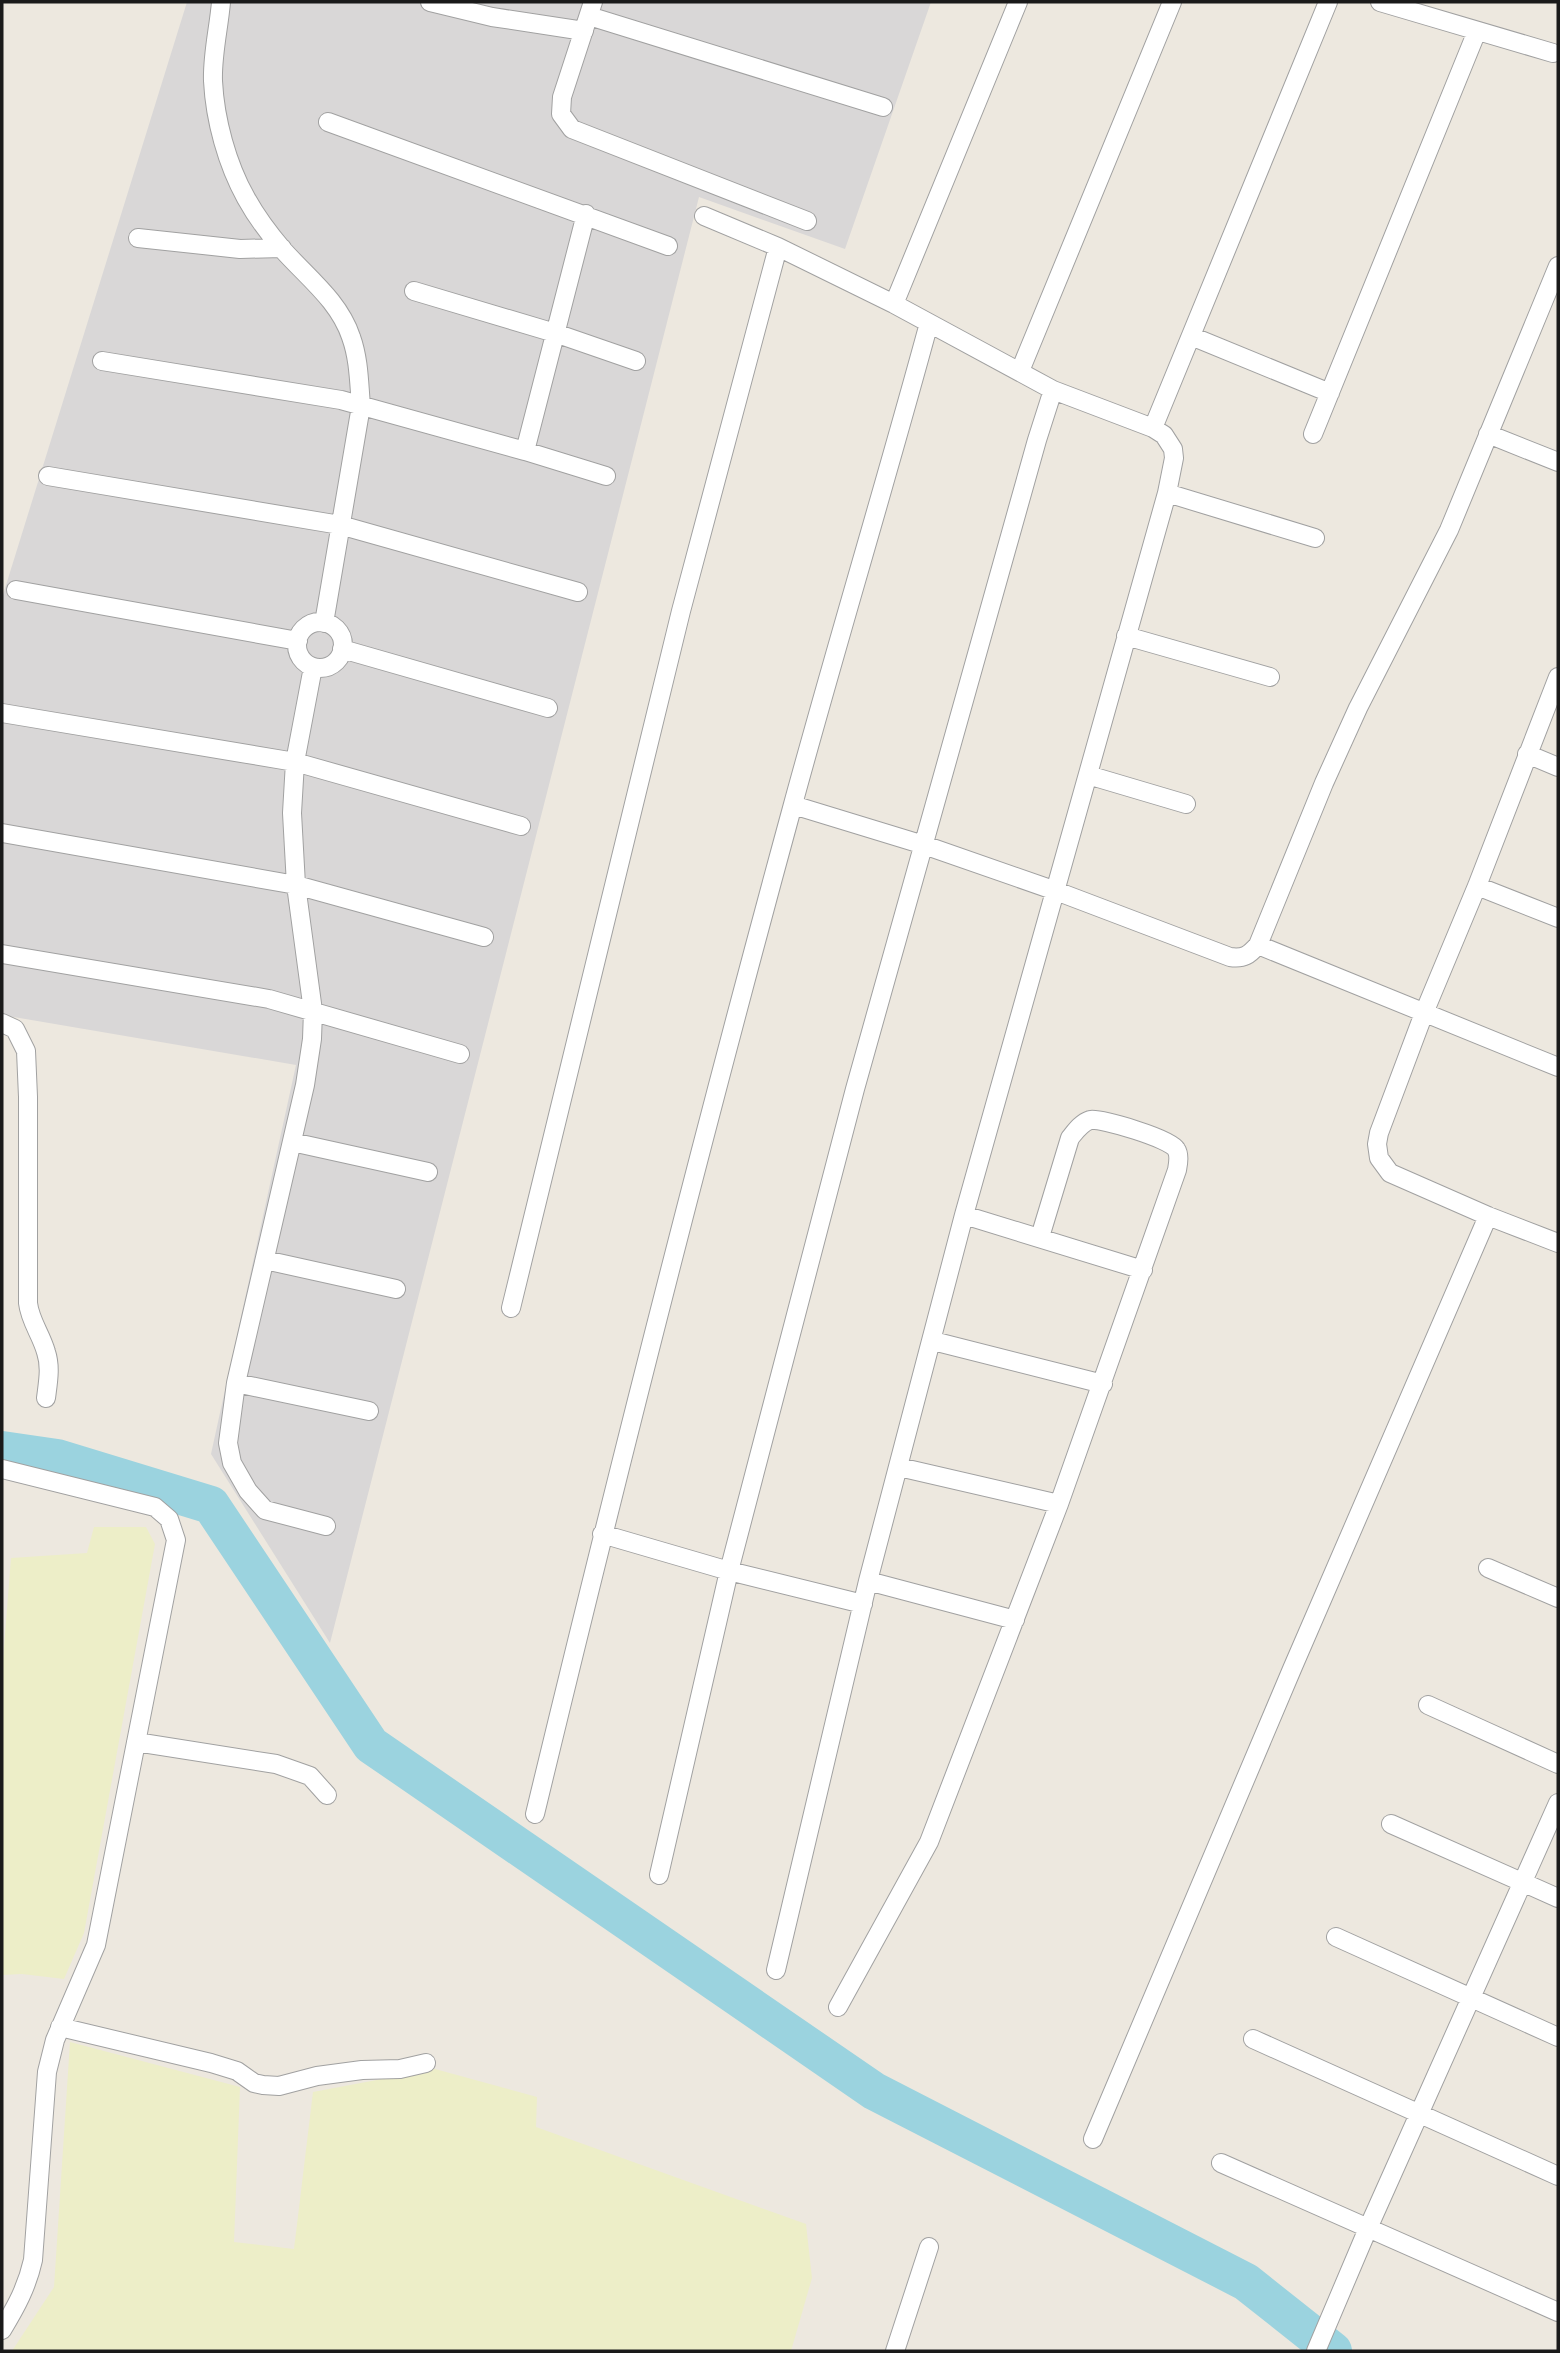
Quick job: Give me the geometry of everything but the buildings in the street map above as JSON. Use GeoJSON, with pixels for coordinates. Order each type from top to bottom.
{"type":"FeatureCollection","features":[{"type":"Feature","properties":{"kind":"street"},"geometry":{"type":"LineString","coordinates":[[221,2],[213,80],[218,118],[228,157],[246,198],[282,248],[324,291],[338,310],[351,337],[358,370],[361,405],[324,623]]}},
{"type":"Feature","properties":{"kind":"street"},"geometry":{"type":"LineString","coordinates":[[430,2],[492,18],[589,16],[883,107]]}},
{"type":"Feature","properties":{"kind":"street"},"geometry":{"type":"LineString","coordinates":[[894,304],[1018,2]]}},
{"type":"Feature","properties":{"kind":"street"},"geometry":{"type":"LineString","coordinates":[[1020,371],[1172,2]]}},
{"type":"Feature","properties":{"kind":"street"},"geometry":{"type":"LineString","coordinates":[[1153,428],[1328,2]]}},
{"type":"Feature","properties":{"kind":"street"},"geometry":{"type":"LineString","coordinates":[[1380,2],[1553,54]]}},
{"type":"Feature","properties":{"kind":"street"},"geometry":{"type":"LineString","coordinates":[[589,16],[562,97],[561,114],[572,129],[807,221]]}},
{"type":"Feature","properties":{"kind":"street"},"geometry":{"type":"LineString","coordinates":[[1313,434],[1477,31]]}},
{"type":"Feature","properties":{"kind":"street"},"geometry":{"type":"LineString","coordinates":[[328,122],[668,246]]}},
{"type":"Feature","properties":{"kind":"street"},"geometry":{"type":"LineString","coordinates":[[525,451],[586,214]]}},
{"type":"Feature","properties":{"kind":"street"},"geometry":{"type":"LineString","coordinates":[[704,216],[778,247],[894,304],[1053,390],[1153,428],[1164,435],[1173,449],[1174,458],[1167,494],[964,1215],[933,1342],[868,1581],[776,1970]]}},
{"type":"Feature","properties":{"kind":"street"},"geometry":{"type":"LineString","coordinates":[[138,238],[240,249],[282,248]]}},
{"type":"Feature","properties":{"kind":"street"},"geometry":{"type":"LineString","coordinates":[[511,1308],[681,611],[778,247]]}},
{"type":"Feature","properties":{"kind":"street"},"geometry":{"type":"LineString","coordinates":[[793,805],[924,845],[1056,891],[1230,957],[1248,956],[1258,945],[1329,771],[1358,708],[1449,530],[1558,265]]}},
{"type":"Feature","properties":{"kind":"street"},"geometry":{"type":"LineString","coordinates":[[414,291],[555,333],[636,361]]}},
{"type":"Feature","properties":{"kind":"street"},"geometry":{"type":"LineString","coordinates":[[535,1814],[602,1534],[793,805],[929,323]]}},
{"type":"Feature","properties":{"kind":"street"},"geometry":{"type":"LineString","coordinates":[[1191,336],[1330,393]]}},
{"type":"Feature","properties":{"kind":"street"},"geometry":{"type":"LineString","coordinates":[[102,361],[341,400],[606,476]]}},
{"type":"Feature","properties":{"kind":"street"},"geometry":{"type":"LineString","coordinates":[[659,1875],[729,1571],[855,1088],[1053,390]]}},
{"type":"Feature","properties":{"kind":"street"},"geometry":{"type":"LineString","coordinates":[[1489,435],[1558,462]]}},
{"type":"Feature","properties":{"kind":"street"},"geometry":{"type":"LineString","coordinates":[[48,476],[340,525],[578,592]]}},
{"type":"Feature","properties":{"kind":"street"},"geometry":{"type":"LineString","coordinates":[[1167,494],[1315,538]]}},
{"type":"Feature","properties":{"kind":"street"},"geometry":{"type":"LineString","coordinates":[[16,590],[298,641]]}},
{"type":"Feature","properties":{"kind":"street"},"geometry":{"type":"LineString","coordinates":[[324,623],[339,632],[342,649],[332,664],[323,668],[313,667],[300,657],[298,641],[300,633],[307,626],[324,623]]}},
{"type":"Feature","properties":{"kind":"street"},"geometry":{"type":"LineString","coordinates":[[1126,636],[1270,677]]}},
{"type":"Feature","properties":{"kind":"street"},"geometry":{"type":"LineString","coordinates":[[342,649],[548,708]]}},
{"type":"Feature","properties":{"kind":"street"},"geometry":{"type":"LineString","coordinates":[[313,667],[295,762],[292,813],[296,884],[313,1011],[309,1062],[236,1383],[228,1443],[232,1463],[248,1491],[265,1510],[326,1526]]}},
{"type":"Feature","properties":{"kind":"street"},"geometry":{"type":"LineString","coordinates":[[1558,677],[1478,886],[1424,1013],[1377,1144],[1379,1158],[1390,1173],[1558,1243]]}},
{"type":"Feature","properties":{"kind":"street"},"geometry":{"type":"LineString","coordinates":[[2,713],[295,762],[521,826]]}},
{"type":"Feature","properties":{"kind":"street"},"geometry":{"type":"LineString","coordinates":[[1527,754],[1558,767]]}},
{"type":"Feature","properties":{"kind":"street"},"geometry":{"type":"LineString","coordinates":[[1088,775],[1186,804]]}},
{"type":"Feature","properties":{"kind":"street"},"geometry":{"type":"LineString","coordinates":[[2,833],[296,884],[484,937]]}},
{"type":"Feature","properties":{"kind":"street"},"geometry":{"type":"LineString","coordinates":[[1478,886],[1558,918]]}},
{"type":"Feature","properties":{"kind":"street"},"geometry":{"type":"LineString","coordinates":[[1258,945],[1558,1067]]}},
{"type":"Feature","properties":{"kind":"street"},"geometry":{"type":"LineString","coordinates":[[2,954],[270,999],[460,1054]]}},
{"type":"Feature","properties":{"kind":"street"},"geometry":{"type":"LineString","coordinates":[[2,1023],[15,1029],[26,1051],[28,1303],[30,1317],[47,1353],[49,1373],[46,1398]]}},
{"type":"Feature","properties":{"kind":"street"},"geometry":{"type":"LineString","coordinates":[[838,2007],[929,1842],[1059,1504],[1143,1270],[1177,1170],[1178,1154],[1173,1144],[1100,1120],[1087,1121],[1070,1139],[1040,1237]]}},
{"type":"Feature","properties":{"kind":"street"},"geometry":{"type":"LineString","coordinates":[[292,1142],[428,1172]]}},
{"type":"Feature","properties":{"kind":"street"},"geometry":{"type":"LineString","coordinates":[[964,1215],[1143,1270]]}},
{"type":"Feature","properties":{"kind":"street"},"geometry":{"type":"LineString","coordinates":[[1093,2139],[1292,1668],[1488,1216]]}},
{"type":"Feature","properties":{"kind":"street"},"geometry":{"type":"LineString","coordinates":[[265,1261],[396,1289]]}},
{"type":"Feature","properties":{"kind":"street"},"geometry":{"type":"LineString","coordinates":[[933,1342],[1103,1384]]}},
{"type":"Feature","properties":{"kind":"street"},"geometry":{"type":"LineString","coordinates":[[236,1383],[369,1411]]}},
{"type":"Feature","properties":{"kind":"street"},"geometry":{"type":"LineString","coordinates":[[899,1468],[1059,1504]]}},
{"type":"Feature","properties":{"kind":"street"},"geometry":{"type":"LineString","coordinates":[[2,1469],[155,1507],[169,1519],[176,1540],[96,1945],[60,2027],[47,2072],[33,2260],[29,2280],[2,2330]]}},
{"type":"Feature","properties":{"kind":"street"},"geometry":{"type":"LineString","coordinates":[[602,1534],[729,1571],[863,1604]]}},
{"type":"Feature","properties":{"kind":"street"},"geometry":{"type":"LineString","coordinates":[[1488,1568],[1558,1598]]}},
{"type":"Feature","properties":{"kind":"street"},"geometry":{"type":"LineString","coordinates":[[868,1581],[1015,1620]]}},
{"type":"Feature","properties":{"kind":"street"},"geometry":{"type":"LineString","coordinates":[[1428,1705],[1558,1764]]}},
{"type":"Feature","properties":{"kind":"street"},"geometry":{"type":"LineString","coordinates":[[136,1742],[276,1764],[310,1776],[327,1795]]}},
{"type":"Feature","properties":{"kind":"street"},"geometry":{"type":"LineString","coordinates":[[1316,2351],[1558,1803]]}},
{"type":"Feature","properties":{"kind":"street"},"geometry":{"type":"LineString","coordinates":[[1391,1824],[1558,1898]]}},
{"type":"Feature","properties":{"kind":"street"},"geometry":{"type":"LineString","coordinates":[[1336,1937],[1558,2037]]}},
{"type":"Feature","properties":{"kind":"street"},"geometry":{"type":"LineString","coordinates":[[60,2027],[211,2063],[237,2071],[254,2083],[263,2085],[279,2086],[317,2076],[362,2070],[400,2069],[426,2063]]}},
{"type":"Feature","properties":{"kind":"street"},"geometry":{"type":"LineString","coordinates":[[1253,2039],[1558,2176]]}},
{"type":"Feature","properties":{"kind":"street"},"geometry":{"type":"LineString","coordinates":[[1221,2163],[1369,2226],[1558,2312]]}},
{"type":"Feature","properties":{"kind":"street"},"geometry":{"type":"LineString","coordinates":[[895,2351],[929,2246]]}},
{"type":"Feature","properties":{"kind":"shaded area"},"geometry":{"type":"Polygon","coordinates":[[[187,2],[931,2],[845,249],[699,197],[330,1643],[211,1454],[296,1065],[2,1015],[2,598],[187,2]]]}},
{"type":"Feature","properties":{"kind":"green space"},"geometry":{"type":"Polygon","coordinates":[[[94,1527],[146,1527],[155,1544],[84,1933],[64,1979],[22,1974],[2,1975],[2,1673],[11,1558],[87,1553],[94,1527]]]}},
{"type":"Feature","properties":{"kind":"green space"},"geometry":{"type":"Polygon","coordinates":[[[70,2042],[240,2087],[234,2242],[294,2249],[313,2092],[435,2069],[537,2097],[536,2127],[806,2224],[812,2278],[791,2351],[12,2351],[54,2287],[70,2042]]]}},
{"type":"Feature","properties":{"kind":"waterway"},"geometry":{"type":"LineString","coordinates":[[2,1450],[57,1458],[211,1505],[371,1745],[874,2091],[1246,2282],[1333,2351]]}}]}
